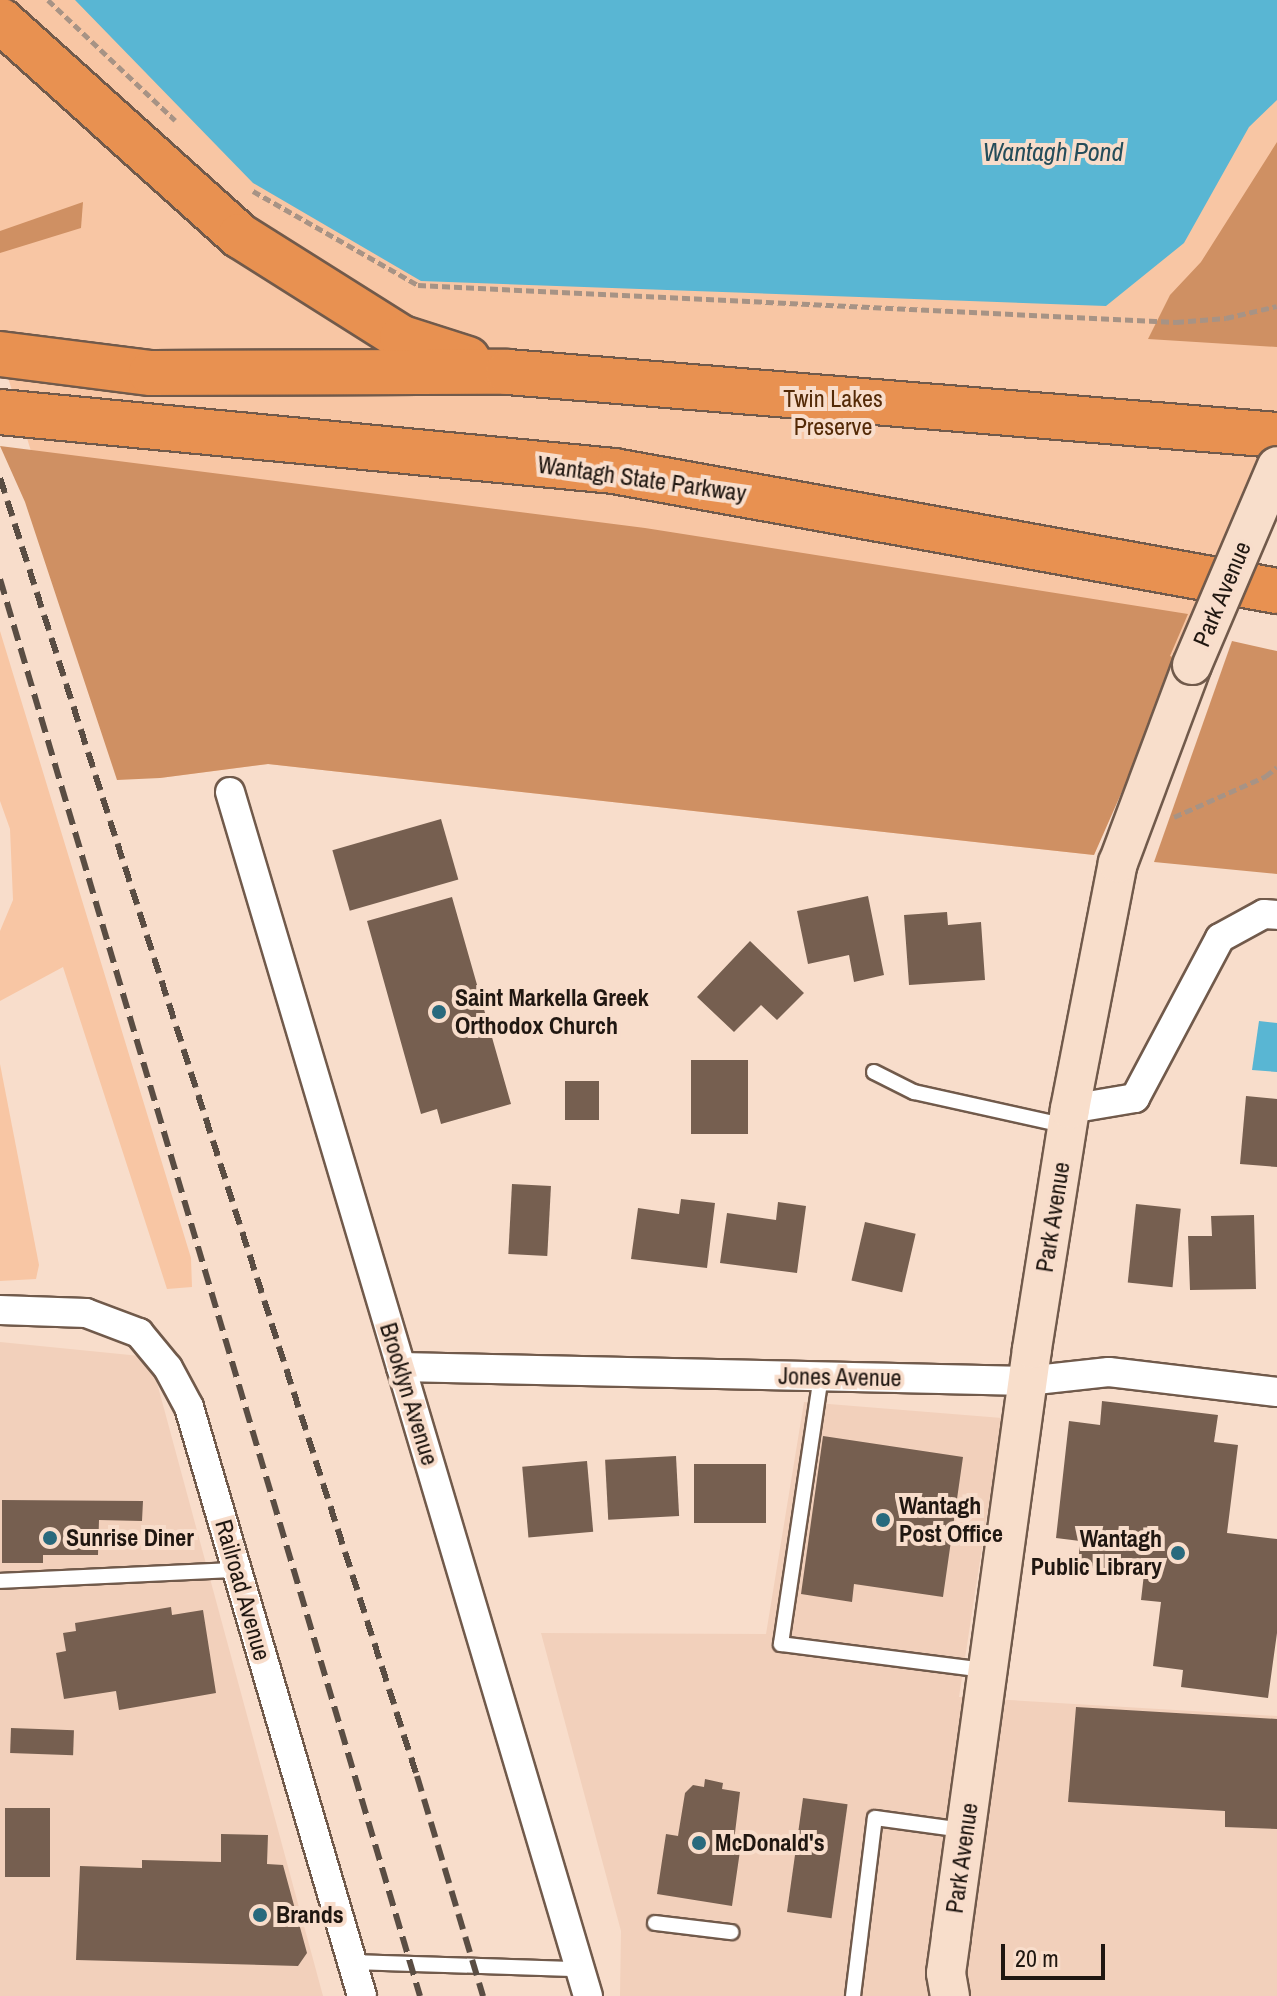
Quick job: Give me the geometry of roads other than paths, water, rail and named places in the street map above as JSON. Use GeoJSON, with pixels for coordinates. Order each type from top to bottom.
{"type":"FeatureCollection","features":[{"type":"Feature","properties":{"kind":"highway"},"geometry":{"type":"LineString","coordinates":[[0,20],[240,236],[402,338],[508,372]]}},
{"type":"Feature","properties":{"kind":"highway"},"geometry":{"type":"LineString","coordinates":[[0,354],[151,373],[508,372],[1277,435]]}},
{"type":"Feature","properties":{"kind":"highway","name":"Wantagh State Parkway"},"geometry":{"type":"LineString","coordinates":[[0,412],[614,471],[1277,591]]}},
{"type":"Feature","properties":{"kind":"street","name":"Park Avenue"},"geometry":{"type":"LineString","coordinates":[[950,1996],[946,1973],[1027,1381],[1068,1117],[1118,863],[1192,665],[1277,466]]}},
{"type":"Feature","properties":{"kind":"street","name":"Brooklyn Avenue"},"geometry":{"type":"LineString","coordinates":[[230,792],[584,1983]]}},
{"type":"Feature","properties":{"kind":"street"},"geometry":{"type":"LineString","coordinates":[[1068,1117],[1135,1098],[1220,938],[1264,914],[1277,915]]}},
{"type":"Feature","properties":{"kind":"street","name":"Railroad Avenue"},"geometry":{"type":"LineString","coordinates":[[0,1310],[86,1313],[139,1333],[168,1368],[189,1407],[362,1996]]}},
{"type":"Feature","properties":{"kind":"street","name":"Jones Avenue"},"geometry":{"type":"LineString","coordinates":[[401,1367],[1027,1381],[1109,1372],[1277,1392]]}},
{"type":"Feature","properties":{"kind":"lane"},"geometry":{"type":"LineString","coordinates":[[874,1072],[914,1092],[1068,1117]]}},
{"type":"Feature","properties":{"kind":"lane"},"geometry":{"type":"LineString","coordinates":[[821,1376],[781,1644],[988,1671]]}},
{"type":"Feature","properties":{"kind":"lane"},"geometry":{"type":"LineString","coordinates":[[0,1581],[237,1570]]}},
{"type":"Feature","properties":{"kind":"lane"},"geometry":{"type":"LineString","coordinates":[[853,1996],[875,1818],[966,1831]]}},
{"type":"Feature","properties":{"kind":"lane"},"geometry":{"type":"LineString","coordinates":[[655,1923],[731,1932]]}},
{"type":"Feature","properties":{"kind":"lane"},"geometry":{"type":"LineString","coordinates":[[352,1962],[584,1983]]}},
{"type":"Feature","properties":{"kind":"water","name":"Wantagh Pond"},"geometry":{"type":"Polygon","coordinates":[[[75,0],[1277,0],[1277,100],[1249,127],[1184,243],[1106,306],[421,281],[253,183],[75,0]]]}},
{"type":"Feature","properties":{"kind":"water"},"geometry":{"type":"Polygon","coordinates":[[[1259,1021],[1277,1023],[1277,1072],[1252,1070],[1259,1021]]]}},
{"type":"Feature","properties":{"kind":"railway"},"geometry":{"type":"LineString","coordinates":[[0,478],[417,1776],[483,1996]]}},
{"type":"Feature","properties":{"kind":"railway"},"geometry":{"type":"LineString","coordinates":[[0,579],[420,1996]]}},
{"type":"Feature","properties":{"kind":"place","name":"Saint Markella Greek Orthodox Church"},"geometry":{"type":"Point","coordinates":[439,1012]}},
{"type":"Feature","properties":{"kind":"place","name":"Wantagh Post Office"},"geometry":{"type":"Point","coordinates":[883,1520]}},
{"type":"Feature","properties":{"kind":"place","name":"Sunrise Diner"},"geometry":{"type":"Point","coordinates":[50,1538]}},
{"type":"Feature","properties":{"kind":"place","name":"Wantagh Public Library"},"geometry":{"type":"Point","coordinates":[1178,1553]}},
{"type":"Feature","properties":{"kind":"place","name":"McDonald's"},"geometry":{"type":"Point","coordinates":[699,1843]}},
{"type":"Feature","properties":{"kind":"place","name":"Brands"},"geometry":{"type":"Point","coordinates":[260,1915]}},
{"type":"Feature","properties":{"kind":"park label","name":"Twin Lakes Preserve"},"geometry":{"type":"Point","coordinates":[833,413]}}]}
